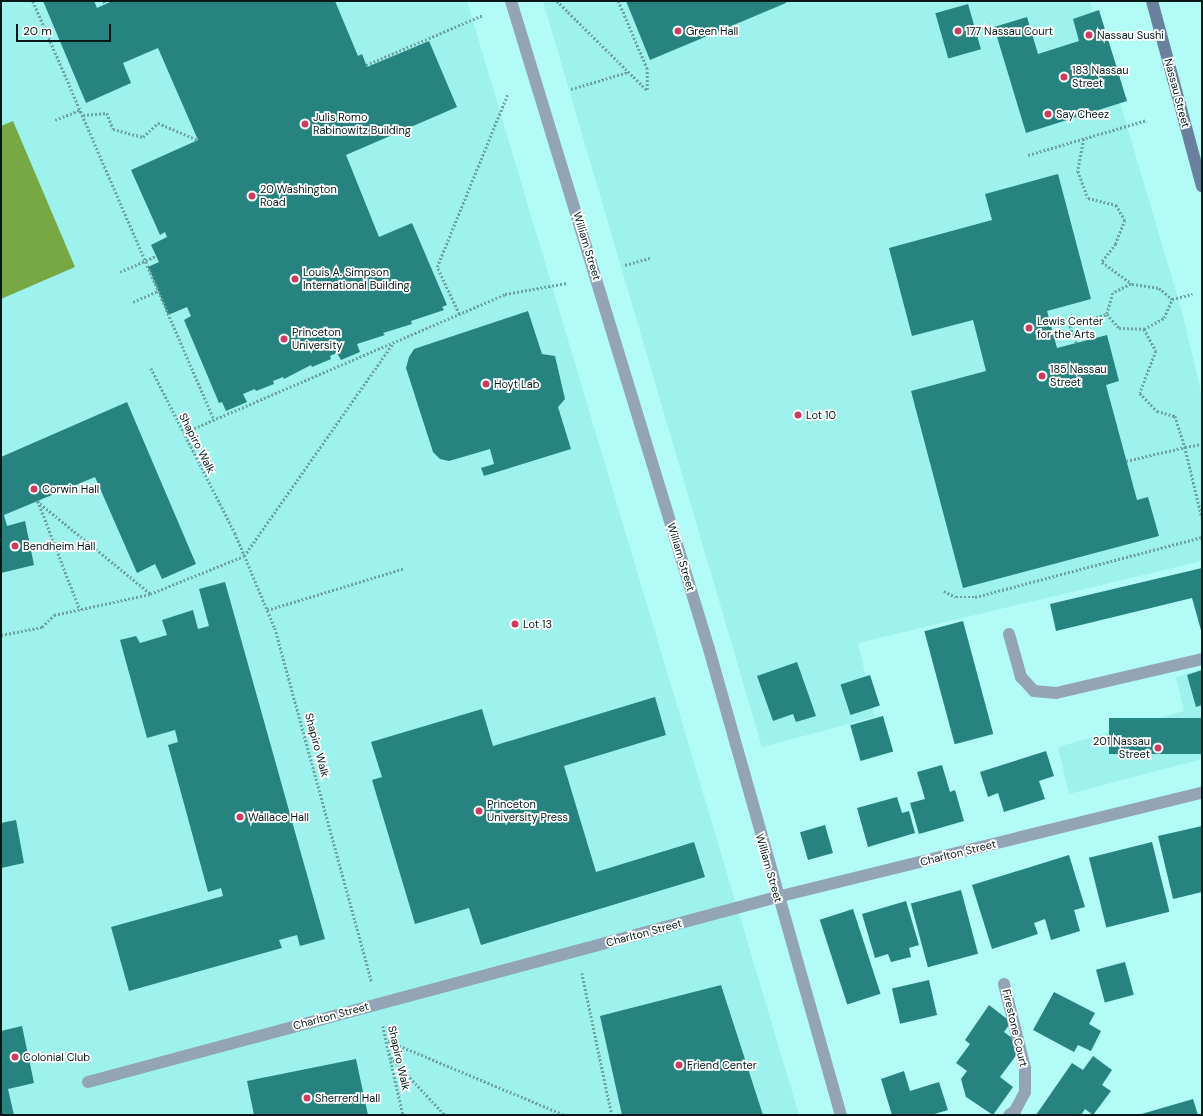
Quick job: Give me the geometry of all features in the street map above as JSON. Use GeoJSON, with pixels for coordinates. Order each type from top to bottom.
{"type":"FeatureCollection","features":[{"type":"Feature","properties":{"kind":"main road","name":"Nassau Street"},"geometry":{"type":"LineString","coordinates":[[1152,1],[1202,186]]}},
{"type":"Feature","properties":{"kind":"street","name":"William Street"},"geometry":{"type":"LineString","coordinates":[[511,1],[709,649],[777,897],[841,1115]]}},
{"type":"Feature","properties":{"kind":"street"},"geometry":{"type":"LineString","coordinates":[[1009,634],[1021,677],[1034,691],[1056,693],[1202,659]]}},
{"type":"Feature","properties":{"kind":"street","name":"Charlton Street"},"geometry":{"type":"LineString","coordinates":[[88,1082],[777,897],[1202,793]]}},
{"type":"Feature","properties":{"kind":"street","name":"Firestone Court"},"geometry":{"type":"LineString","coordinates":[[1004,984],[1025,1068],[1025,1092],[1015,1110],[1009,1115]]}},
{"type":"Feature","properties":{"kind":"path"},"geometry":{"type":"LineString","coordinates":[[33,1],[214,420]]}},
{"type":"Feature","properties":{"kind":"path"},"geometry":{"type":"LineString","coordinates":[[557,1],[647,90],[647,69],[618,1]]}},
{"type":"Feature","properties":{"kind":"path"},"geometry":{"type":"LineString","coordinates":[[366,65],[483,15]]}},
{"type":"Feature","properties":{"kind":"path"},"geometry":{"type":"LineString","coordinates":[[571,89],[628,72]]}},
{"type":"Feature","properties":{"kind":"path"},"geometry":{"type":"LineString","coordinates":[[459,314],[437,267],[508,93]]}},
{"type":"Feature","properties":{"kind":"path"},"geometry":{"type":"LineString","coordinates":[[55,120],[80,110]]}},
{"type":"Feature","properties":{"kind":"path"},"geometry":{"type":"LineString","coordinates":[[83,116],[107,113],[113,129],[143,137],[158,123],[198,140]]}},
{"type":"Feature","properties":{"kind":"path"},"geometry":{"type":"LineString","coordinates":[[1028,156],[1147,120]]}},
{"type":"Feature","properties":{"kind":"path"},"geometry":{"type":"LineString","coordinates":[[1084,139],[1078,171],[1088,198],[1116,205],[1125,220],[1116,244],[1102,262],[1132,284],[1159,288],[1172,299]]}},
{"type":"Feature","properties":{"kind":"path"},"geometry":{"type":"LineString","coordinates":[[120,272],[156,256]]}},
{"type":"Feature","properties":{"kind":"path"},"geometry":{"type":"LineString","coordinates":[[625,265],[650,258]]}},
{"type":"Feature","properties":{"kind":"path"},"geometry":{"type":"LineString","coordinates":[[183,433],[506,294],[567,283]]}},
{"type":"Feature","properties":{"kind":"path"},"geometry":{"type":"LineString","coordinates":[[1107,314],[1113,293],[1132,284]]}},
{"type":"Feature","properties":{"kind":"path"},"geometry":{"type":"LineString","coordinates":[[133,302],[158,291]]}},
{"type":"Feature","properties":{"kind":"path"},"geometry":{"type":"LineString","coordinates":[[1172,299],[1192,294]]}},
{"type":"Feature","properties":{"kind":"path"},"geometry":{"type":"LineString","coordinates":[[1107,314],[1119,328],[1144,329],[1164,318],[1172,299]]}},
{"type":"Feature","properties":{"kind":"path"},"geometry":{"type":"LineString","coordinates":[[1076,343],[1069,325],[1107,314]]}},
{"type":"Feature","properties":{"kind":"path"},"geometry":{"type":"LineString","coordinates":[[1144,329],[1156,351],[1140,393],[1156,412],[1175,416],[1185,447],[1202,518]]}},
{"type":"Feature","properties":{"kind":"path"},"geometry":{"type":"LineString","coordinates":[[1,635],[42,627],[54,615],[150,594],[244,556],[393,342]]}},
{"type":"Feature","properties":{"kind":"path","name":"Shapiro Walk"},"geometry":{"type":"LineString","coordinates":[[151,368],[164,397],[244,556],[284,653],[378,1003],[403,1115]]}},
{"type":"Feature","properties":{"kind":"path"},"geometry":{"type":"LineString","coordinates":[[1126,461],[1202,444]]}},
{"type":"Feature","properties":{"kind":"path"},"geometry":{"type":"LineString","coordinates":[[80,610],[38,501],[150,594]]}},
{"type":"Feature","properties":{"kind":"path"},"geometry":{"type":"LineString","coordinates":[[944,591],[956,597],[975,597],[1202,537]]}},
{"type":"Feature","properties":{"kind":"path"},"geometry":{"type":"LineString","coordinates":[[267,610],[405,568]]}},
{"type":"Feature","properties":{"kind":"path"},"geometry":{"type":"LineString","coordinates":[[578,951],[612,1115]]}},
{"type":"Feature","properties":{"kind":"path"},"geometry":{"type":"LineString","coordinates":[[387,1041],[565,1115]]}},
{"type":"Feature","properties":{"kind":"path"},"geometry":{"type":"LineString","coordinates":[[391,1057],[445,1115]]}},
{"type":"Feature","properties":{"kind":"shaded area","name":"Princeton University"},"geometry":{"type":"Polygon","coordinates":[[[1,1],[467,1],[799,1115],[1,1115],[1,1]]]}},
{"type":"Feature","properties":{"kind":"shaded area"},"geometry":{"type":"Polygon","coordinates":[[[543,1],[1090,1],[1182,312],[1202,396],[1202,561],[858,643],[875,717],[762,747],[543,1]]]}},
{"type":"Feature","properties":{"kind":"shaded area"},"geometry":{"type":"Polygon","coordinates":[[[13,121],[75,267],[1,299],[1,126],[13,121]]]}},
{"type":"Feature","properties":{"kind":"shaded area"},"geometry":{"type":"Polygon","coordinates":[[[1202,669],[1202,759],[1069,794],[1058,747],[1184,711],[1176,677],[1202,669]]]}},
{"type":"Feature","properties":{"kind":"building","name":"20 Washington Road"},"geometry":{"type":"Polygon","coordinates":[[[43,1],[94,1],[97,8],[112,1],[335,1],[358,56],[362,54],[367,67],[429,41],[457,107],[346,155],[379,237],[412,223],[447,305],[442,307],[444,310],[411,321],[412,324],[383,333],[385,335],[357,344],[360,352],[341,360],[337,353],[330,356],[331,359],[312,367],[311,365],[284,379],[283,377],[273,381],[274,384],[243,394],[247,402],[226,411],[222,402],[219,403],[184,320],[191,316],[187,307],[168,315],[148,267],[159,262],[151,245],[167,237],[165,232],[160,235],[131,170],[198,140],[158,48],[123,63],[131,83],[86,103],[43,1]]]}},
{"type":"Feature","properties":{"kind":"building","name":"Green Hall"},"geometry":{"type":"Polygon","coordinates":[[[626,1],[785,1],[786,3],[650,60],[626,1]]]}},
{"type":"Feature","properties":{"kind":"building","name":"177 Nassau Court"},"geometry":{"type":"Polygon","coordinates":[[[968,4],[981,49],[948,59],[935,13],[968,4]]]}},
{"type":"Feature","properties":{"kind":"building","name":"183 Nassau Street"},"geometry":{"type":"Polygon","coordinates":[[[1099,10],[1127,101],[1026,133],[994,27],[1027,17],[1038,54],[1079,41],[1073,19],[1099,10]]]}},
{"type":"Feature","properties":{"kind":"building","name":"185 Nassau Street"},"geometry":{"type":"Polygon","coordinates":[[[1058,174],[1091,299],[1047,311],[1057,348],[1107,335],[1119,381],[1106,385],[1137,500],[1148,497],[1159,536],[963,588],[911,391],[986,371],[973,320],[912,336],[889,248],[992,220],[985,194],[1058,174]]]}},
{"type":"Feature","properties":{"kind":"building","name":"Hoyt Lab"},"geometry":{"type":"Polygon","coordinates":[[[528,311],[542,354],[555,356],[565,399],[558,407],[571,449],[484,476],[481,468],[494,464],[490,449],[449,461],[440,459],[433,452],[406,368],[409,357],[414,349],[528,311]]]}},
{"type":"Feature","properties":{"kind":"building","name":"Corwin Hall"},"geometry":{"type":"Polygon","coordinates":[[[127,402],[196,564],[162,579],[155,564],[137,573],[95,477],[4,515],[7,526],[25,521],[34,565],[1,573],[1,457],[127,402]]]}},
{"type":"Feature","properties":{"kind":"building"},"geometry":{"type":"Polygon","coordinates":[[[1202,568],[1202,634],[1192,598],[1056,631],[1050,604],[1202,568]]]}},
{"type":"Feature","properties":{"kind":"building","name":"Wallace Hall"},"geometry":{"type":"Polygon","coordinates":[[[225,582],[325,939],[300,946],[297,935],[279,940],[282,948],[129,991],[111,927],[223,896],[221,888],[208,892],[168,745],[178,742],[175,730],[147,738],[120,640],[136,636],[140,643],[167,635],[162,620],[193,610],[198,629],[209,626],[199,589],[225,582]]]}},
{"type":"Feature","properties":{"kind":"building"},"geometry":{"type":"Polygon","coordinates":[[[963,621],[993,734],[955,744],[924,631],[963,621]]]}},
{"type":"Feature","properties":{"kind":"building"},"geometry":{"type":"Polygon","coordinates":[[[797,662],[816,716],[796,722],[793,714],[773,721],[757,676],[797,662]]]}},
{"type":"Feature","properties":{"kind":"building"},"geometry":{"type":"Polygon","coordinates":[[[1202,670],[1202,705],[1196,707],[1187,675],[1202,670]]]}},
{"type":"Feature","properties":{"kind":"building"},"geometry":{"type":"Polygon","coordinates":[[[870,675],[880,705],[850,715],[841,685],[870,675]]]}},
{"type":"Feature","properties":{"kind":"building","name":"Princeton University Press"},"geometry":{"type":"Polygon","coordinates":[[[655,697],[666,735],[564,766],[596,872],[694,842],[705,877],[481,945],[469,908],[415,924],[372,780],[382,777],[371,742],[482,709],[493,746],[655,697]]]}},
{"type":"Feature","properties":{"kind":"building"},"geometry":{"type":"Polygon","coordinates":[[[883,716],[893,752],[861,761],[850,725],[883,716]]]}},
{"type":"Feature","properties":{"kind":"building","name":"201 Nassau Street"},"geometry":{"type":"Polygon","coordinates":[[[1109,718],[1202,718],[1202,754],[1109,754],[1109,718]]]}},
{"type":"Feature","properties":{"kind":"building"},"geometry":{"type":"Polygon","coordinates":[[[1046,751],[1054,776],[1039,781],[1045,799],[1004,812],[998,793],[988,797],[980,772],[1046,751]]]}},
{"type":"Feature","properties":{"kind":"building"},"geometry":{"type":"Polygon","coordinates":[[[942,765],[950,792],[955,790],[964,821],[919,834],[910,803],[925,799],[917,772],[942,765]]]}},
{"type":"Feature","properties":{"kind":"building"},"geometry":{"type":"Polygon","coordinates":[[[897,797],[902,813],[909,811],[915,833],[868,847],[857,808],[897,797]]]}},
{"type":"Feature","properties":{"kind":"building"},"geometry":{"type":"Polygon","coordinates":[[[16,820],[24,863],[1,868],[1,823],[16,820]]]}},
{"type":"Feature","properties":{"kind":"building"},"geometry":{"type":"Polygon","coordinates":[[[825,825],[833,853],[808,860],[800,832],[825,825]]]}},
{"type":"Feature","properties":{"kind":"building"},"geometry":{"type":"Polygon","coordinates":[[[1202,826],[1202,892],[1173,899],[1158,836],[1202,826]]]}},
{"type":"Feature","properties":{"kind":"building"},"geometry":{"type":"Polygon","coordinates":[[[1152,842],[1169,912],[1106,928],[1089,858],[1152,842]]]}},
{"type":"Feature","properties":{"kind":"building"},"geometry":{"type":"Polygon","coordinates":[[[1069,855],[1085,907],[1074,910],[1080,931],[1051,940],[1045,919],[1034,923],[1038,934],[992,949],[972,885],[1069,855]]]}},
{"type":"Feature","properties":{"kind":"building"},"geometry":{"type":"Polygon","coordinates":[[[961,890],[978,954],[928,967],[911,903],[961,890]]]}},
{"type":"Feature","properties":{"kind":"building"},"geometry":{"type":"Polygon","coordinates":[[[906,901],[919,945],[909,948],[911,957],[891,962],[888,954],[875,958],[862,914],[906,901]]]}},
{"type":"Feature","properties":{"kind":"building"},"geometry":{"type":"Polygon","coordinates":[[[853,909],[881,994],[847,1004],[820,920],[853,909]]]}},
{"type":"Feature","properties":{"kind":"building"},"geometry":{"type":"Polygon","coordinates":[[[1125,962],[1134,995],[1105,1003],[1096,970],[1125,962]]]}},
{"type":"Feature","properties":{"kind":"building"},"geometry":{"type":"Polygon","coordinates":[[[929,980],[937,1015],[900,1024],[892,989],[929,980]]]}},
{"type":"Feature","properties":{"kind":"building","name":"Friend Center"},"geometry":{"type":"Polygon","coordinates":[[[721,985],[763,1115],[622,1115],[600,1016],[721,985]]]}},
{"type":"Feature","properties":{"kind":"building"},"geometry":{"type":"Polygon","coordinates":[[[1054,992],[1095,1013],[1089,1024],[1101,1031],[1091,1051],[1078,1045],[1074,1052],[1033,1030],[1054,992]]]}},
{"type":"Feature","properties":{"kind":"building"},"geometry":{"type":"Polygon","coordinates":[[[989,1005],[1011,1022],[1004,1032],[1023,1046],[1000,1077],[1013,1087],[993,1115],[966,1097],[961,1079],[967,1071],[956,1063],[970,1044],[965,1040],[989,1005]]]}},
{"type":"Feature","properties":{"kind":"building","name":"Colonial Club"},"geometry":{"type":"Polygon","coordinates":[[[22,1026],[34,1083],[8,1089],[14,1115],[1,1115],[1,1031],[22,1026]]]}},
{"type":"Feature","properties":{"kind":"building"},"geometry":{"type":"Polygon","coordinates":[[[1093,1056],[1112,1070],[1102,1085],[1111,1091],[1093,1115],[1085,1109],[1081,1115],[1036,1115],[1072,1063],[1083,1070],[1093,1056]]]}},
{"type":"Feature","properties":{"kind":"building","name":"Sherrerd Hall"},"geometry":{"type":"Polygon","coordinates":[[[356,1059],[368,1115],[254,1115],[247,1081],[356,1059]]]}},
{"type":"Feature","properties":{"kind":"building"},"geometry":{"type":"Polygon","coordinates":[[[904,1071],[910,1091],[939,1082],[948,1110],[931,1115],[892,1115],[881,1079],[904,1071]]]}},
{"type":"Feature","properties":{"kind":"building"},"geometry":{"type":"Polygon","coordinates":[[[1193,1099],[1198,1115],[1138,1115],[1193,1099]]]}},
{"type":"Feature","properties":{"kind":"place","name":"Green Hall"},"geometry":{"type":"Point","coordinates":[678,31]}},
{"type":"Feature","properties":{"kind":"place","name":"177 Nassau Court"},"geometry":{"type":"Point","coordinates":[958,31]}},
{"type":"Feature","properties":{"kind":"place","name":"Nassau Sushi"},"geometry":{"type":"Point","coordinates":[1089,35]}},
{"type":"Feature","properties":{"kind":"place","name":"183 Nassau Street"},"geometry":{"type":"Point","coordinates":[1064,77]}},
{"type":"Feature","properties":{"kind":"place","name":"Say Cheez"},"geometry":{"type":"Point","coordinates":[1048,114]}},
{"type":"Feature","properties":{"kind":"place","name":"Julis Romo Rabinowitz Building"},"geometry":{"type":"Point","coordinates":[305,124]}},
{"type":"Feature","properties":{"kind":"place","name":"20 Washington Road"},"geometry":{"type":"Point","coordinates":[252,196]}},
{"type":"Feature","properties":{"kind":"place","name":"Louis A. Simpson International Building"},"geometry":{"type":"Point","coordinates":[295,279]}},
{"type":"Feature","properties":{"kind":"place","name":"Lewis Center for the Arts"},"geometry":{"type":"Point","coordinates":[1029,328]}},
{"type":"Feature","properties":{"kind":"place","name":"Princeton University"},"geometry":{"type":"Point","coordinates":[284,339]}},
{"type":"Feature","properties":{"kind":"place","name":"185 Nassau Street"},"geometry":{"type":"Point","coordinates":[1042,376]}},
{"type":"Feature","properties":{"kind":"place","name":"Hoyt Lab"},"geometry":{"type":"Point","coordinates":[486,384]}},
{"type":"Feature","properties":{"kind":"place","name":"Lot 10"},"geometry":{"type":"Point","coordinates":[798,415]}},
{"type":"Feature","properties":{"kind":"place","name":"Corwin Hall"},"geometry":{"type":"Point","coordinates":[34,489]}},
{"type":"Feature","properties":{"kind":"place","name":"Bendheim Hall"},"geometry":{"type":"Point","coordinates":[15,546]}},
{"type":"Feature","properties":{"kind":"place","name":"Lot 13"},"geometry":{"type":"Point","coordinates":[515,624]}},
{"type":"Feature","properties":{"kind":"place","name":"201 Nassau Street"},"geometry":{"type":"Point","coordinates":[1158,748]}},
{"type":"Feature","properties":{"kind":"place","name":"Princeton University Press"},"geometry":{"type":"Point","coordinates":[479,811]}},
{"type":"Feature","properties":{"kind":"place","name":"Wallace Hall"},"geometry":{"type":"Point","coordinates":[240,817]}},
{"type":"Feature","properties":{"kind":"place","name":"Colonial Club"},"geometry":{"type":"Point","coordinates":[15,1057]}},
{"type":"Feature","properties":{"kind":"place","name":"Friend Center"},"geometry":{"type":"Point","coordinates":[679,1065]}},
{"type":"Feature","properties":{"kind":"place","name":"Sherrerd Hall"},"geometry":{"type":"Point","coordinates":[307,1098]}}]}
